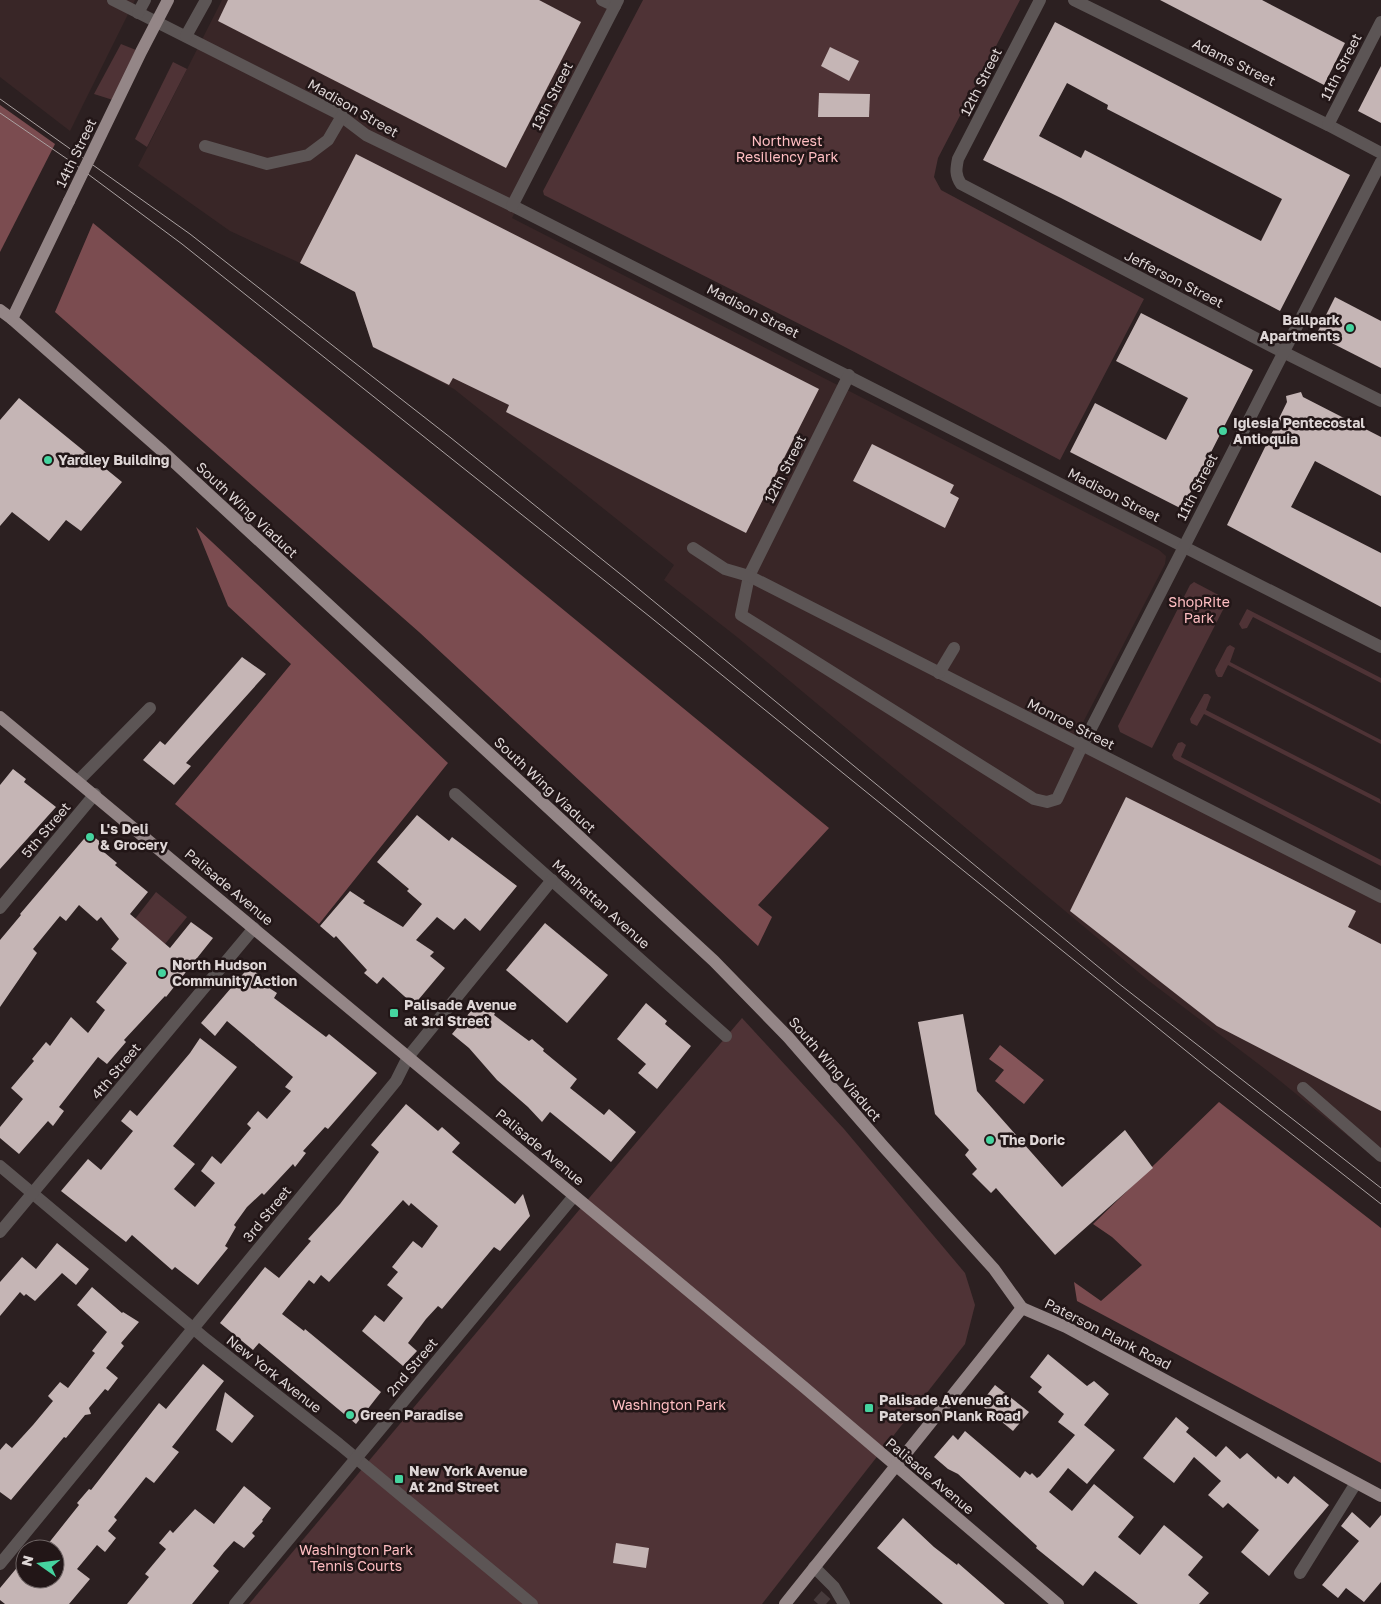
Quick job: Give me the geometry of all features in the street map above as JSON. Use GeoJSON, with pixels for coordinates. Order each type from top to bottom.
{"type":"FeatureCollection","features":[{"type":"Feature","properties":{"kind":"main road","name":"14th Street"},"geometry":{"type":"LineString","coordinates":[[12,319],[168,0]]}},
{"type":"Feature","properties":{"kind":"main road","name":"South Wing Viaduct"},"geometry":{"type":"LineString","coordinates":[[0,310],[160,450],[714,961],[788,1037],[994,1269],[1022,1308]]}},
{"type":"Feature","properties":{"kind":"main road","name":"Palisade Avenue"},"geometry":{"type":"LineString","coordinates":[[0,716],[1058,1604]]}},
{"type":"Feature","properties":{"kind":"main road","name":"Paterson Plank Road"},"geometry":{"type":"LineString","coordinates":[[785,1604],[895,1466],[928,1428],[1022,1308],[1066,1327],[1381,1496]]}},
{"type":"Feature","properties":{"kind":"street","name":"Madison Street"},"geometry":{"type":"LineString","coordinates":[[113,0],[137,8],[186,36],[342,116],[366,135],[849,375],[1381,648]]}},
{"type":"Feature","properties":{"kind":"street"},"geometry":{"type":"LineString","coordinates":[[137,8],[145,0]]}},
{"type":"Feature","properties":{"kind":"street"},"geometry":{"type":"LineString","coordinates":[[186,36],[206,0]]}},
{"type":"Feature","properties":{"kind":"street"},"geometry":{"type":"LineString","coordinates":[[602,0],[616,3]]}},
{"type":"Feature","properties":{"kind":"street","name":"12th Street"},"geometry":{"type":"LineString","coordinates":[[957,178],[958,160],[1040,0]]}},
{"type":"Feature","properties":{"kind":"street","name":"Adams Street"},"geometry":{"type":"LineString","coordinates":[[1074,0],[1381,153]]}},
{"type":"Feature","properties":{"kind":"street","name":"13th Street"},"geometry":{"type":"LineString","coordinates":[[512,206],[616,3]]}},
{"type":"Feature","properties":{"kind":"street","name":"11th Street"},"geometry":{"type":"LineString","coordinates":[[1328,125],[1381,22]]}},
{"type":"Feature","properties":{"kind":"street"},"geometry":{"type":"LineString","coordinates":[[205,146],[267,164],[308,155],[328,140],[342,116]]}},
{"type":"Feature","properties":{"kind":"street","name":"11th Street"},"geometry":{"type":"LineString","coordinates":[[1082,746],[1381,162]]}},
{"type":"Feature","properties":{"kind":"street","name":"Jefferson Street"},"geometry":{"type":"LineString","coordinates":[[957,178],[967,188],[1381,401]]}},
{"type":"Feature","properties":{"kind":"street","name":"12th Street"},"geometry":{"type":"LineString","coordinates":[[849,375],[749,576],[741,616],[1034,800],[1047,802],[1057,799],[1082,746]]}},
{"type":"Feature","properties":{"kind":"street","name":"Monroe Street"},"geometry":{"type":"LineString","coordinates":[[693,548],[725,569],[749,576],[1381,897]]}},
{"type":"Feature","properties":{"kind":"street"},"geometry":{"type":"LineString","coordinates":[[939,673],[954,648]]}},
{"type":"Feature","properties":{"kind":"street"},"geometry":{"type":"LineString","coordinates":[[78,780],[150,708]]}},
{"type":"Feature","properties":{"kind":"street","name":"5th Street"},"geometry":{"type":"LineString","coordinates":[[0,908],[95,794]]}},
{"type":"Feature","properties":{"kind":"street","name":"Manhattan Avenue"},"geometry":{"type":"LineString","coordinates":[[455,794],[726,1036]]}},
{"type":"Feature","properties":{"kind":"street","name":"3rd Street"},"geometry":{"type":"LineString","coordinates":[[0,1564],[396,1081],[408,1057],[552,880]]}},
{"type":"Feature","properties":{"kind":"street","name":"4th Street"},"geometry":{"type":"LineString","coordinates":[[0,1232],[254,928]]}},
{"type":"Feature","properties":{"kind":"street"},"geometry":{"type":"LineString","coordinates":[[1303,1088],[1381,1156]]}},
{"type":"Feature","properties":{"kind":"street","name":"New York Avenue"},"geometry":{"type":"LineString","coordinates":[[0,1166],[194,1329],[356,1458],[532,1604]]}},
{"type":"Feature","properties":{"kind":"street","name":"2nd Street"},"geometry":{"type":"LineString","coordinates":[[234,1604],[574,1196]]}},
{"type":"Feature","properties":{"kind":"street"},"geometry":{"type":"LineString","coordinates":[[1300,1573],[1356,1483]]}},
{"type":"Feature","properties":{"kind":"street"},"geometry":{"type":"LineString","coordinates":[[814,1567],[843,1604]]}},
{"type":"Feature","properties":{"kind":"shaded area"},"geometry":{"type":"Polygon","coordinates":[[[0,0],[135,0],[70,131],[0,77],[0,0]]]}},
{"type":"Feature","properties":{"kind":"shaded area"},"geometry":{"type":"Polygon","coordinates":[[[222,0],[621,0],[512,218],[1159,550],[1166,556],[1165,564],[1076,736],[1381,899],[1381,1163],[1269,1072],[1149,981],[737,637],[664,580],[674,565],[454,389],[373,347],[355,292],[300,263],[230,231],[138,166],[222,0]]]}},
{"type":"Feature","properties":{"kind":"shaded area"},"geometry":{"type":"Polygon","coordinates":[[[0,105],[55,144],[0,252],[0,105]]]}},
{"type":"Feature","properties":{"kind":"shaded area"},"geometry":{"type":"Polygon","coordinates":[[[93,223],[829,828],[758,905],[772,917],[758,946],[419,632],[55,312],[93,223]]]}},
{"type":"Feature","properties":{"kind":"shaded area"},"geometry":{"type":"Polygon","coordinates":[[[196,527],[448,763],[319,924],[175,804],[291,664],[228,606],[196,527]]]}},
{"type":"Feature","properties":{"kind":"shaded area"},"geometry":{"type":"Polygon","coordinates":[[[1000,1045],[1044,1080],[1024,1104],[995,1081],[1004,1070],[989,1059],[1000,1045]]]}},
{"type":"Feature","properties":{"kind":"shaded area"},"geometry":{"type":"Polygon","coordinates":[[[1219,1102],[1381,1228],[1381,1463],[1077,1301],[1074,1282],[1101,1301],[1142,1265],[1112,1237],[1093,1224],[1219,1102]]]}},
{"type":"Feature","properties":{"kind":"green space","name":"Northwest Resiliency Park"},"geometry":{"type":"Polygon","coordinates":[[[643,0],[1020,0],[938,158],[934,177],[941,190],[1144,299],[1060,460],[843,346],[544,195],[543,191],[643,0]]]}},
{"type":"Feature","properties":{"kind":"green space"},"geometry":{"type":"Polygon","coordinates":[[[121,44],[136,50],[113,100],[94,94],[121,44]]]}},
{"type":"Feature","properties":{"kind":"green space"},"geometry":{"type":"Polygon","coordinates":[[[173,62],[187,69],[147,147],[135,139],[173,62]]]}},
{"type":"Feature","properties":{"kind":"green space","name":"ShopRite Park"},"geometry":{"type":"Polygon","coordinates":[[[1194,582],[1228,600],[1152,748],[1120,732],[1118,726],[1190,585],[1194,582]]]}},
{"type":"Feature","properties":{"kind":"green space"},"geometry":{"type":"Polygon","coordinates":[[[1247,609],[1381,678],[1381,683],[1253,617],[1247,628],[1242,629],[1239,624],[1247,609]]]}},
{"type":"Feature","properties":{"kind":"green space"},"geometry":{"type":"Polygon","coordinates":[[[1230,645],[1235,648],[1230,662],[1381,740],[1381,744],[1228,665],[1222,677],[1218,677],[1215,670],[1227,647],[1230,645]]]}},
{"type":"Feature","properties":{"kind":"green space"},"geometry":{"type":"Polygon","coordinates":[[[1204,694],[1208,694],[1211,697],[1206,710],[1380,799],[1381,804],[1204,714],[1197,726],[1191,723],[1190,719],[1204,694]]]}},
{"type":"Feature","properties":{"kind":"green space"},"geometry":{"type":"Polygon","coordinates":[[[1182,742],[1186,745],[1181,757],[1381,860],[1381,866],[1174,759],[1172,755],[1178,743],[1182,742]]]}},
{"type":"Feature","properties":{"kind":"green space"},"geometry":{"type":"Polygon","coordinates":[[[156,892],[187,917],[165,944],[135,919],[156,892]]]}},
{"type":"Feature","properties":{"kind":"green space","name":"Washington Park"},"geometry":{"type":"Polygon","coordinates":[[[742,1018],[844,1129],[965,1273],[975,1305],[965,1344],[762,1604],[249,1604],[590,1197],[742,1018]]]}},
{"type":"Feature","properties":{"kind":"building"},"geometry":{"type":"Polygon","coordinates":[[[228,0],[539,0],[581,22],[506,168],[218,21],[228,0]]]}},
{"type":"Feature","properties":{"kind":"building"},"geometry":{"type":"Polygon","coordinates":[[[1160,0],[1262,0],[1345,43],[1324,85],[1160,0]]]}},
{"type":"Feature","properties":{"kind":"building"},"geometry":{"type":"Polygon","coordinates":[[[1055,22],[1350,175],[1280,311],[983,160],[1055,22]],[[1067,83],[1039,136],[1081,158],[1085,150],[1261,241],[1282,199],[1107,109],[1108,105],[1067,83]]]}},
{"type":"Feature","properties":{"kind":"building"},"geometry":{"type":"Polygon","coordinates":[[[830,47],[859,61],[849,81],[821,66],[830,47]]]}},
{"type":"Feature","properties":{"kind":"building"},"geometry":{"type":"Polygon","coordinates":[[[1381,66],[1381,123],[1358,111],[1381,66]]]}},
{"type":"Feature","properties":{"kind":"building"},"geometry":{"type":"Polygon","coordinates":[[[819,93],[870,94],[869,117],[818,117],[819,93]]]}},
{"type":"Feature","properties":{"kind":"building"},"geometry":{"type":"Polygon","coordinates":[[[356,154],[819,389],[746,533],[506,412],[509,405],[453,378],[449,385],[373,347],[355,292],[300,263],[356,154]]]}},
{"type":"Feature","properties":{"kind":"building","name":"Ballpark Apartments"},"geometry":{"type":"Polygon","coordinates":[[[1335,297],[1381,321],[1381,368],[1316,335],[1335,297]]]}},
{"type":"Feature","properties":{"kind":"building"},"geometry":{"type":"Polygon","coordinates":[[[1141,313],[1253,370],[1182,509],[1070,452],[1095,403],[1166,440],[1188,398],[1116,361],[1141,313]]]}},
{"type":"Feature","properties":{"kind":"building"},"geometry":{"type":"Polygon","coordinates":[[[1301,392],[1303,397],[1381,437],[1381,496],[1315,461],[1291,507],[1381,553],[1381,607],[1227,525],[1287,402],[1286,396],[1301,392]]]}},
{"type":"Feature","properties":{"kind":"building","name":"Yardley Building"},"geometry":{"type":"Polygon","coordinates":[[[19,398],[122,482],[81,531],[66,520],[49,541],[12,512],[0,526],[0,420],[19,398]]]}},
{"type":"Feature","properties":{"kind":"building"},"geometry":{"type":"Polygon","coordinates":[[[872,444],[954,485],[950,493],[959,498],[945,528],[853,481],[872,444]]]}},
{"type":"Feature","properties":{"kind":"building"},"geometry":{"type":"Polygon","coordinates":[[[242,657],[266,674],[186,763],[191,766],[174,785],[143,760],[160,741],[165,745],[242,657]]]}},
{"type":"Feature","properties":{"kind":"building"},"geometry":{"type":"Polygon","coordinates":[[[13,769],[26,779],[24,782],[56,807],[0,869],[0,785],[13,769]]]}},
{"type":"Feature","properties":{"kind":"building"},"geometry":{"type":"Polygon","coordinates":[[[1126,797],[1356,911],[1348,927],[1381,944],[1381,1111],[1217,1026],[1070,911],[1126,797]]]}},
{"type":"Feature","properties":{"kind":"building"},"geometry":{"type":"Polygon","coordinates":[[[417,815],[449,841],[452,837],[517,886],[480,931],[465,918],[454,930],[437,917],[416,940],[434,952],[430,956],[445,968],[414,1005],[383,977],[377,984],[364,973],[367,970],[336,936],[334,938],[320,926],[350,891],[365,901],[363,903],[403,927],[422,904],[407,891],[409,889],[377,862],[417,815]]]}},
{"type":"Feature","properties":{"kind":"building"},"geometry":{"type":"Polygon","coordinates":[[[89,833],[103,844],[99,848],[117,863],[115,865],[148,892],[130,914],[170,948],[191,922],[213,938],[166,997],[124,1040],[126,1042],[107,1064],[98,1057],[59,1107],[64,1111],[53,1126],[48,1121],[19,1154],[0,1138],[0,1127],[23,1099],[11,1088],[34,1061],[32,1059],[46,1042],[50,1046],[71,1017],[88,1033],[105,1010],[96,1002],[127,963],[111,949],[119,939],[101,917],[97,921],[79,905],[66,921],[60,916],[33,949],[37,953],[0,1007],[0,940],[89,833]]]}},
{"type":"Feature","properties":{"kind":"building"},"geometry":{"type":"Polygon","coordinates":[[[545,923],[608,975],[567,1023],[506,970],[545,923]]]}},
{"type":"Feature","properties":{"kind":"building"},"geometry":{"type":"Polygon","coordinates":[[[249,967],[263,978],[260,982],[277,993],[274,998],[326,1037],[329,1034],[377,1073],[328,1129],[325,1127],[303,1151],[306,1153],[295,1167],[293,1164],[264,1195],[262,1193],[247,1207],[234,1225],[236,1227],[225,1246],[228,1248],[198,1285],[175,1267],[172,1270],[132,1235],[126,1242],[61,1191],[88,1159],[101,1170],[133,1131],[121,1121],[130,1110],[137,1116],[190,1053],[200,1038],[237,1067],[173,1146],[195,1164],[174,1189],[195,1207],[215,1183],[201,1171],[212,1156],[221,1164],[251,1128],[247,1124],[258,1111],[267,1119],[291,1091],[285,1087],[293,1077],[227,1021],[215,1036],[201,1023],[249,967]]]}},
{"type":"Feature","properties":{"kind":"building"},"geometry":{"type":"Polygon","coordinates":[[[480,1000],[495,1013],[494,1015],[529,1041],[532,1039],[544,1049],[543,1051],[577,1079],[570,1088],[604,1115],[609,1109],[636,1132],[611,1162],[550,1112],[542,1122],[497,1080],[469,1048],[452,1034],[480,1000]]]}},
{"type":"Feature","properties":{"kind":"building"},"geometry":{"type":"Polygon","coordinates":[[[646,1003],[667,1021],[665,1024],[691,1046],[657,1089],[638,1073],[646,1064],[617,1039],[646,1003]]]}},
{"type":"Feature","properties":{"kind":"building","name":"The Doric"},"geometry":{"type":"Polygon","coordinates":[[[963,1014],[977,1091],[1062,1187],[1125,1130],[1153,1168],[1055,1255],[996,1188],[991,1193],[972,1174],[977,1169],[965,1155],[969,1150],[935,1114],[918,1022],[963,1014]]]}},
{"type":"Feature","properties":{"kind":"building"},"geometry":{"type":"Polygon","coordinates":[[[406,1104],[438,1131],[442,1127],[460,1143],[452,1152],[515,1204],[523,1194],[530,1216],[500,1251],[494,1247],[442,1309],[438,1306],[426,1319],[408,1343],[417,1351],[403,1366],[362,1331],[375,1315],[384,1322],[403,1298],[387,1285],[398,1272],[392,1267],[413,1241],[422,1248],[438,1226],[411,1203],[409,1206],[403,1200],[329,1282],[321,1275],[314,1284],[309,1280],[282,1314],[304,1331],[305,1329],[381,1392],[356,1424],[259,1343],[253,1350],[220,1323],[265,1267],[279,1278],[311,1241],[308,1239],[340,1204],[379,1152],[371,1145],[406,1104]]]}},
{"type":"Feature","properties":{"kind":"building"},"geometry":{"type":"Polygon","coordinates":[[[57,1243],[89,1269],[76,1285],[62,1273],[35,1301],[20,1292],[0,1316],[0,1282],[22,1257],[36,1269],[57,1243]]]}},
{"type":"Feature","properties":{"kind":"building"},"geometry":{"type":"Polygon","coordinates":[[[92,1287],[122,1313],[139,1322],[121,1343],[124,1346],[106,1368],[118,1378],[108,1391],[105,1389],[89,1408],[91,1414],[85,1415],[66,1438],[64,1437],[11,1500],[0,1492],[0,1450],[6,1443],[12,1448],[33,1425],[53,1401],[48,1396],[60,1382],[68,1388],[95,1353],[92,1351],[107,1332],[77,1305],[92,1287]]]}},
{"type":"Feature","properties":{"kind":"building"},"geometry":{"type":"Polygon","coordinates":[[[1048,1354],[1087,1386],[1094,1381],[1109,1394],[1084,1425],[1115,1450],[1087,1484],[1068,1468],[1049,1492],[1072,1511],[1094,1484],[1134,1517],[1118,1537],[1140,1555],[1164,1525],[1203,1557],[1188,1575],[1209,1593],[1199,1604],[1138,1604],[1095,1571],[1083,1586],[1036,1548],[1037,1546],[958,1474],[948,1469],[934,1457],[953,1435],[958,1440],[965,1431],[1020,1478],[1025,1471],[1030,1475],[1032,1473],[1037,1478],[1040,1476],[1075,1435],[1058,1422],[1064,1414],[1038,1392],[1042,1387],[1030,1377],[1048,1354]]]}},
{"type":"Feature","properties":{"kind":"building"},"geometry":{"type":"Polygon","coordinates":[[[203,1364],[224,1381],[172,1447],[179,1452],[154,1483],[146,1477],[114,1517],[117,1520],[108,1531],[116,1538],[105,1552],[97,1545],[77,1569],[90,1579],[69,1604],[5,1604],[0,1600],[0,1588],[15,1570],[15,1589],[65,1589],[65,1539],[52,1539],[79,1505],[77,1503],[89,1489],[91,1490],[159,1403],[166,1409],[203,1364]]]}},
{"type":"Feature","properties":{"kind":"building"},"geometry":{"type":"Polygon","coordinates":[[[995,1385],[1029,1412],[1013,1431],[980,1404],[995,1385]]]}},
{"type":"Feature","properties":{"kind":"building"},"geometry":{"type":"Polygon","coordinates":[[[225,1392],[254,1416],[232,1443],[216,1430],[225,1392]]]}},
{"type":"Feature","properties":{"kind":"building"},"geometry":{"type":"Polygon","coordinates":[[[1176,1417],[1189,1428],[1186,1432],[1216,1457],[1226,1446],[1240,1459],[1247,1453],[1276,1479],[1278,1476],[1288,1484],[1294,1476],[1329,1505],[1269,1576],[1241,1552],[1259,1530],[1228,1503],[1223,1508],[1208,1495],[1221,1481],[1194,1457],[1174,1483],[1143,1458],[1176,1417]]]}},
{"type":"Feature","properties":{"kind":"building"},"geometry":{"type":"Polygon","coordinates":[[[244,1486],[271,1508],[252,1533],[255,1536],[244,1548],[234,1541],[224,1552],[213,1566],[219,1571],[192,1604],[127,1604],[149,1577],[145,1574],[166,1549],[159,1543],[170,1530],[173,1533],[195,1509],[214,1524],[244,1486]]]}},
{"type":"Feature","properties":{"kind":"building"},"geometry":{"type":"Polygon","coordinates":[[[1352,1512],[1370,1528],[1381,1515],[1381,1582],[1364,1602],[1346,1588],[1338,1598],[1322,1585],[1359,1541],[1341,1526],[1352,1512]]]}},
{"type":"Feature","properties":{"kind":"building"},"geometry":{"type":"Polygon","coordinates":[[[903,1518],[934,1547],[957,1565],[958,1563],[1005,1604],[943,1604],[877,1548],[903,1518]]]}},
{"type":"Feature","properties":{"kind":"building"},"geometry":{"type":"Polygon","coordinates":[[[616,1543],[649,1548],[646,1568],[613,1563],[616,1543]]]}},
{"type":"Feature","properties":{"kind":"tunnel"},"geometry":{"type":"LineString","coordinates":[[818,1604],[827,1594]]}},
{"type":"Feature","properties":{"kind":"tram line"},"geometry":{"type":"LineString","coordinates":[[0,99],[190,234],[451,438],[629,581],[1118,983],[1381,1188]]}},
{"type":"Feature","properties":{"kind":"tram line"},"geometry":{"type":"LineString","coordinates":[[0,113],[73,163],[182,244],[649,616],[1206,1067],[1381,1204]]}},
{"type":"Feature","properties":{"kind":"place","name":"Ballpark Apartments"},"geometry":{"type":"Point","coordinates":[1350,328]}},
{"type":"Feature","properties":{"kind":"place","name":"Iglesia Pentecostal Antioquia"},"geometry":{"type":"Point","coordinates":[1223,431]}},
{"type":"Feature","properties":{"kind":"place","name":"Yardley Building"},"geometry":{"type":"Point","coordinates":[48,460]}},
{"type":"Feature","properties":{"kind":"place","name":"L's Deli & Grocery"},"geometry":{"type":"Point","coordinates":[90,837]}},
{"type":"Feature","properties":{"kind":"place","name":"North Hudson Community Action"},"geometry":{"type":"Point","coordinates":[162,973]}},
{"type":"Feature","properties":{"kind":"place","name":"Palisade Avenue at 3rd Street"},"geometry":{"type":"Point","coordinates":[394,1013]}},
{"type":"Feature","properties":{"kind":"place","name":"The Doric"},"geometry":{"type":"Point","coordinates":[990,1140]}},
{"type":"Feature","properties":{"kind":"place","name":"Palisade Avenue at Paterson Plank Road"},"geometry":{"type":"Point","coordinates":[869,1408]}},
{"type":"Feature","properties":{"kind":"place","name":"Green Paradise"},"geometry":{"type":"Point","coordinates":[350,1415]}},
{"type":"Feature","properties":{"kind":"place","name":"New York Avenue At 2nd Street"},"geometry":{"type":"Point","coordinates":[399,1479]}},
{"type":"Feature","properties":{"kind":"park label","name":"Washington Park Tennis Courts"},"geometry":{"type":"Point","coordinates":[356,1558]}}]}
